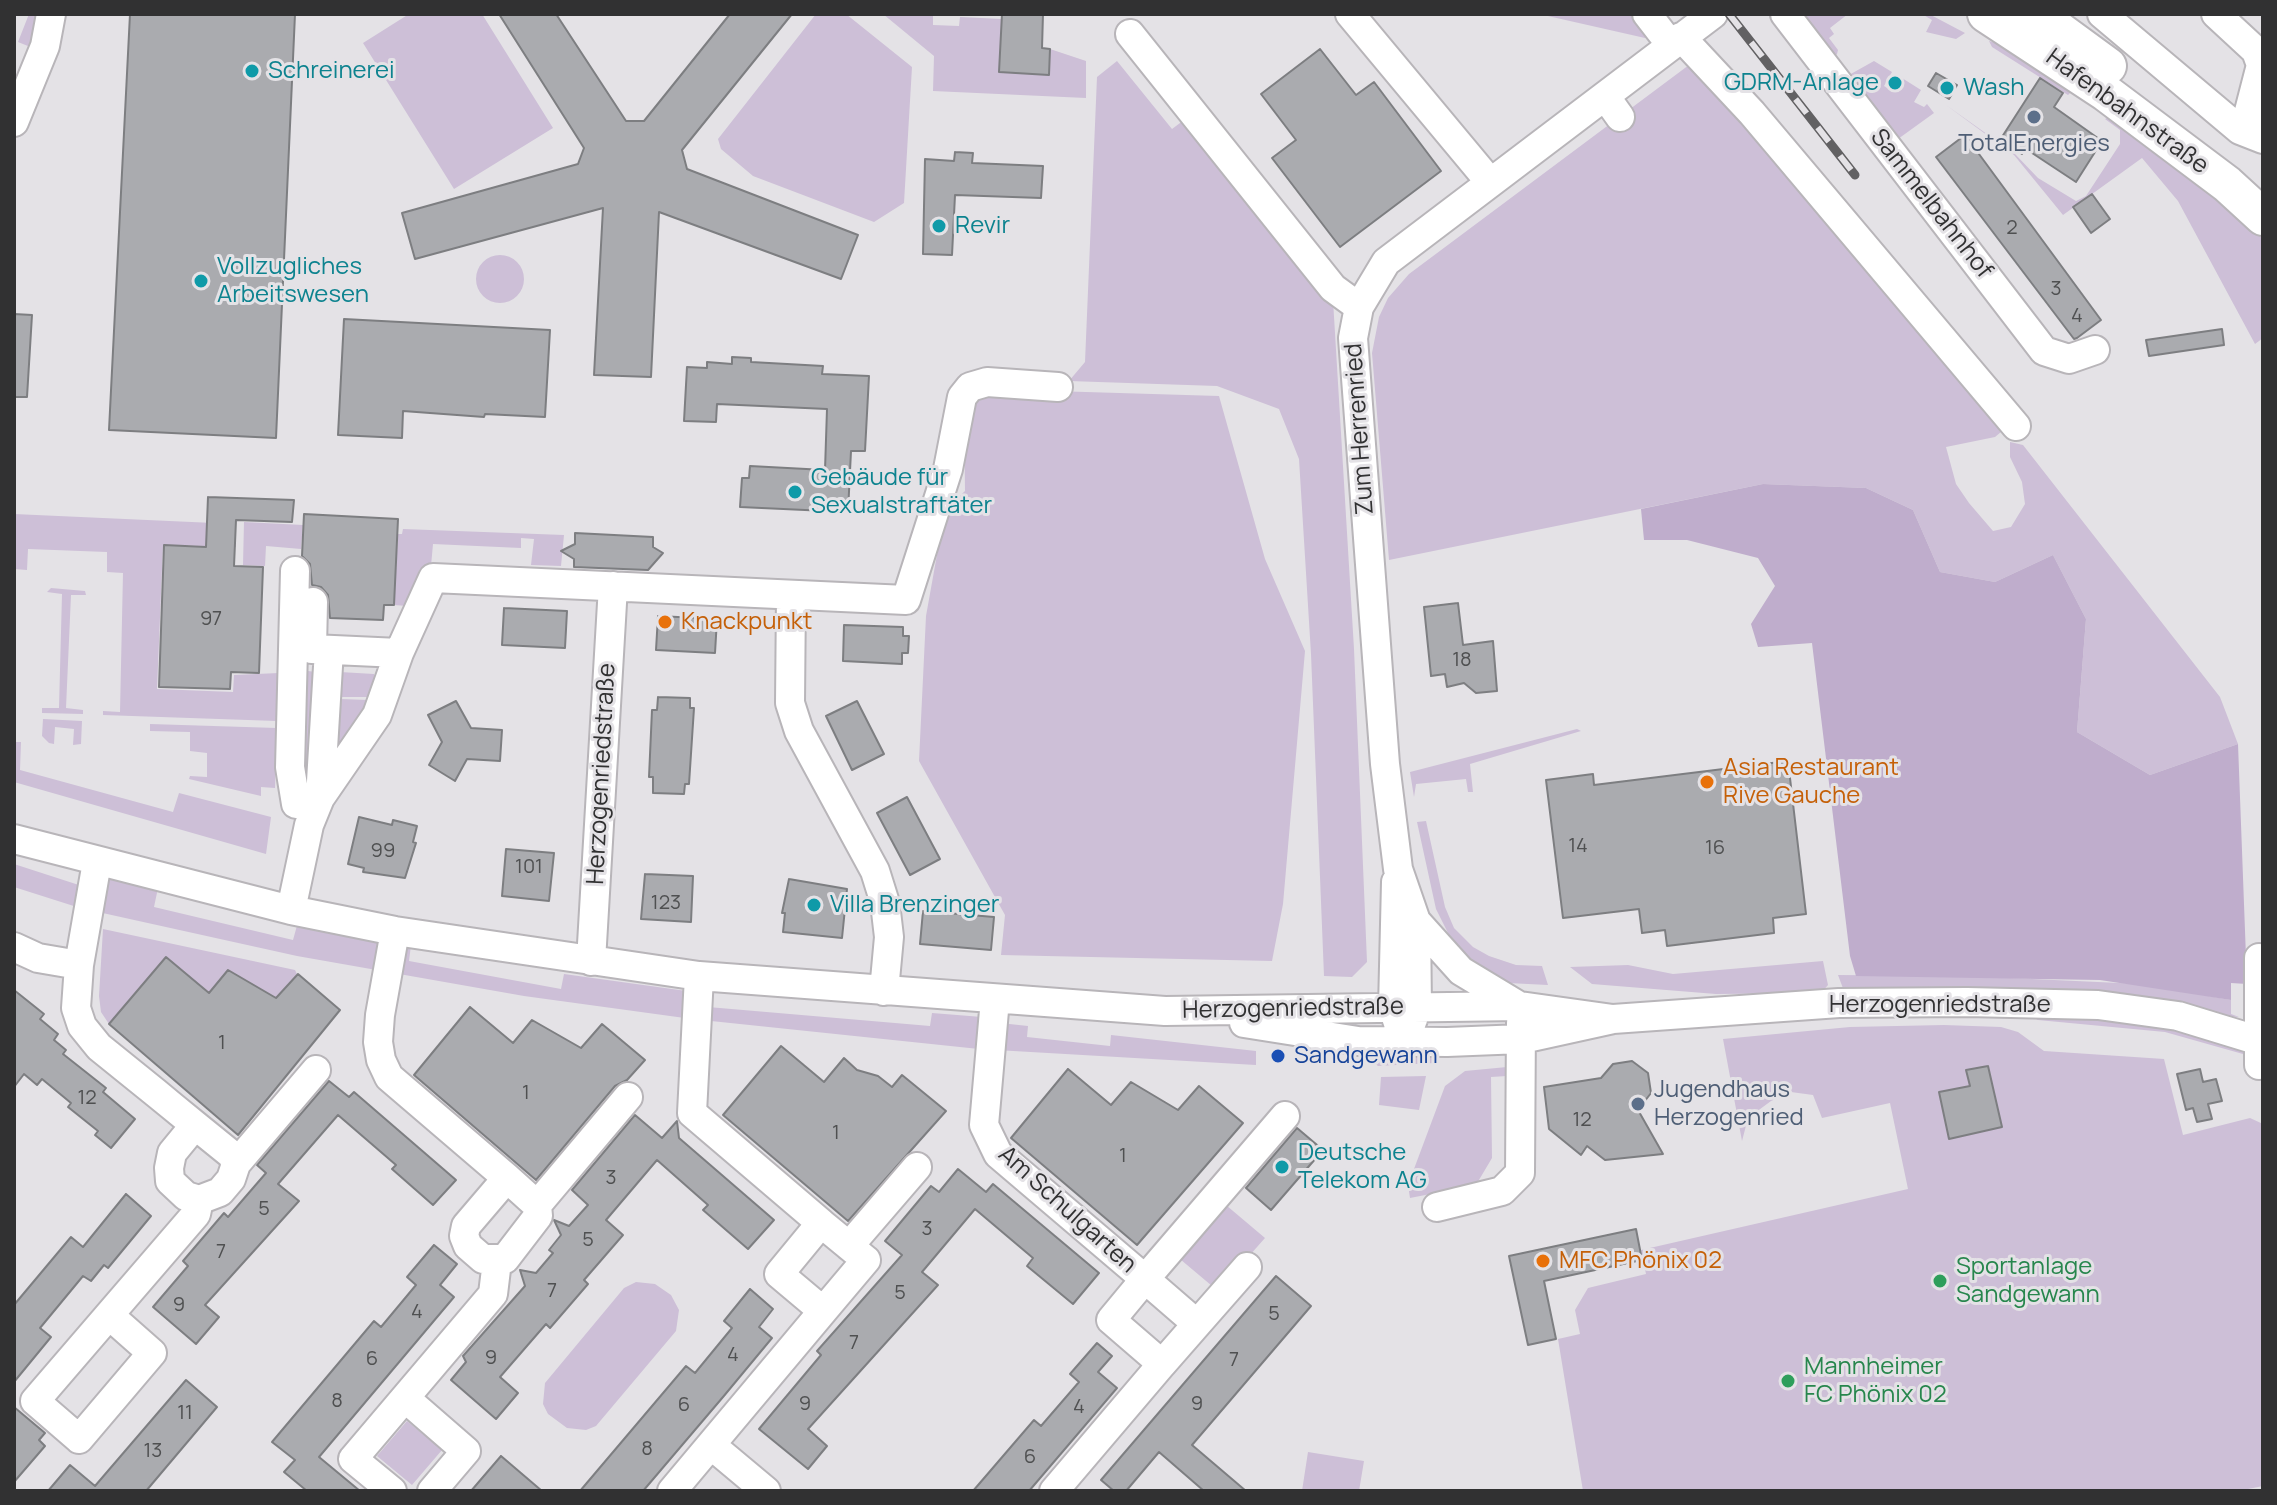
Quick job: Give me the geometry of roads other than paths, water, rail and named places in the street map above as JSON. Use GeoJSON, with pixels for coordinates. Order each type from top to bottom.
{"type":"FeatureCollection","features":[{"type":"Feature","properties":{"kind":"main road","name":"Hafenbahnstraße"},"geometry":{"type":"LineString","coordinates":[[1986,14],[2118,102],[2227,184],[2263,217]]}},
{"type":"Feature","properties":{"kind":"main road","name":"Hafenbahnstraße"},"geometry":{"type":"LineString","coordinates":[[2037,14],[2180,121],[2263,195]]}},
{"type":"Feature","properties":{"kind":"street"},"geometry":{"type":"LineString","coordinates":[[14,122],[45,46],[51,14]]}},
{"type":"Feature","properties":{"kind":"street"},"geometry":{"type":"LineString","coordinates":[[1350,14],[1490,182]]}},
{"type":"Feature","properties":{"kind":"street"},"geometry":{"type":"LineString","coordinates":[[1647,14],[1752,113],[2016,426]]}},
{"type":"Feature","properties":{"kind":"street","name":"Zum Herrenried"},"geometry":{"type":"LineString","coordinates":[[1405,1041],[1398,869],[1385,764],[1371,456],[1353,338],[1359,307],[1386,262],[1490,182],[1612,106],[1676,41],[1713,14]]}},
{"type":"Feature","properties":{"kind":"street","name":"Sammelbahnhof"},"geometry":{"type":"LineString","coordinates":[[1785,14],[2044,351],[2069,359],[2095,350]]}},
{"type":"Feature","properties":{"kind":"street"},"geometry":{"type":"LineString","coordinates":[[2102,14],[2240,130],[2263,138]]}},
{"type":"Feature","properties":{"kind":"street"},"geometry":{"type":"LineString","coordinates":[[2216,14],[2248,40],[2262,65],[2246,123],[2263,138]]}},
{"type":"Feature","properties":{"kind":"street"},"geometry":{"type":"LineString","coordinates":[[1130,34],[1333,288],[1359,307]]}},
{"type":"Feature","properties":{"kind":"street"},"geometry":{"type":"LineString","coordinates":[[291,910],[309,825],[320,798],[377,715],[399,653],[433,578],[906,600],[948,469],[962,397],[970,387],[987,382],[1058,387]]}},
{"type":"Feature","properties":{"kind":"street"},"geometry":{"type":"LineString","coordinates":[[295,571],[311,649]]}},
{"type":"Feature","properties":{"kind":"street","name":"Herzogenriedstraße"},"geometry":{"type":"LineString","coordinates":[[591,961],[613,586]]}},
{"type":"Feature","properties":{"kind":"street"},"geometry":{"type":"LineString","coordinates":[[791,595],[790,703],[799,731],[875,871],[885,903],[889,937],[884,991]]}},
{"type":"Feature","properties":{"kind":"street"},"geometry":{"type":"LineString","coordinates":[[313,602],[311,649],[290,767],[296,804],[320,798]]}},
{"type":"Feature","properties":{"kind":"street"},"geometry":{"type":"LineString","coordinates":[[311,649],[399,653]]}},
{"type":"Feature","properties":{"kind":"street","name":"Herzogenriedstraße"},"geometry":{"type":"LineString","coordinates":[[14,839],[291,910],[395,931],[699,976],[1165,1011],[1520,1006],[1613,1019]]}},
{"type":"Feature","properties":{"kind":"street"},"geometry":{"type":"LineString","coordinates":[[97,862],[79,965],[76,1008],[82,1026],[99,1047],[232,1155],[236,1164]]}},
{"type":"Feature","properties":{"kind":"street","name":"Zum Herrenried"},"geometry":{"type":"LineString","coordinates":[[1398,869],[1416,921],[1405,1008]]}},
{"type":"Feature","properties":{"kind":"street"},"geometry":{"type":"LineString","coordinates":[[1416,921],[1461,971],[1520,1006],[1520,1173],[1502,1191],[1437,1207]]}},
{"type":"Feature","properties":{"kind":"street"},"geometry":{"type":"LineString","coordinates":[[395,931],[378,1042],[381,1060],[389,1077],[537,1205]]}},
{"type":"Feature","properties":{"kind":"street"},"geometry":{"type":"LineString","coordinates":[[14,947],[38,958],[79,965]]}},
{"type":"Feature","properties":{"kind":"street"},"geometry":{"type":"LineString","coordinates":[[2259,958],[2260,1049]]}},
{"type":"Feature","properties":{"kind":"street"},"geometry":{"type":"LineString","coordinates":[[672,1491],[866,1260],[692,1113],[699,976]]}},
{"type":"Feature","properties":{"kind":"street","name":"Am Schulgarten"},"geometry":{"type":"LineString","coordinates":[[995,999],[984,1125],[998,1154],[1197,1324]]}},
{"type":"Feature","properties":{"kind":"street","name":"Herzogenriedstraße"},"geometry":{"type":"LineString","coordinates":[[1165,1011],[1358,1041],[1405,1041],[1522,1039],[1613,1019],[1839,1003],[2098,1005],[2178,1016],[2260,1049]]}},
{"type":"Feature","properties":{"kind":"street"},"geometry":{"type":"LineString","coordinates":[[195,1125],[172,1153],[169,1168],[170,1181],[186,1196],[199,1200],[220,1192],[231,1179],[236,1164],[316,1070]]}},
{"type":"Feature","properties":{"kind":"street"},"geometry":{"type":"LineString","coordinates":[[507,1178],[466,1226],[464,1236],[468,1246],[483,1259],[505,1259],[534,1225],[537,1205],[628,1097]]}},
{"type":"Feature","properties":{"kind":"street"},"geometry":{"type":"LineString","coordinates":[[1145,1279],[1285,1116]]}},
{"type":"Feature","properties":{"kind":"street"},"geometry":{"type":"LineString","coordinates":[[849,1246],[917,1167]]}},
{"type":"Feature","properties":{"kind":"street"},"geometry":{"type":"LineString","coordinates":[[109,1315],[196,1214],[199,1200]]}},
{"type":"Feature","properties":{"kind":"street"},"geometry":{"type":"LineString","coordinates":[[821,1223],[779,1274],[823,1311]]}},
{"type":"Feature","properties":{"kind":"street"},"geometry":{"type":"LineString","coordinates":[[392,1491],[353,1459],[493,1294],[497,1261]]}},
{"type":"Feature","properties":{"kind":"street"},"geometry":{"type":"LineString","coordinates":[[1054,1491],[1247,1267]]}},
{"type":"Feature","properties":{"kind":"street","name":"Am Schulgarten"},"geometry":{"type":"LineString","coordinates":[[1145,1279],[1111,1320],[1162,1364]]}},
{"type":"Feature","properties":{"kind":"street"},"geometry":{"type":"LineString","coordinates":[[405,1398],[466,1451],[432,1491]]}},
{"type":"Feature","properties":{"kind":"street"},"geometry":{"type":"LineString","coordinates":[[711,1445],[766,1491]]}},
{"type":"Feature","properties":{"kind":"railway"},"geometry":{"type":"LineString","coordinates":[[1729,14],[1855,175]]}},
{"type":"Feature","properties":{"kind":"place","name":"Schreinerei"},"geometry":{"type":"Point","coordinates":[252,71]}},
{"type":"Feature","properties":{"kind":"place","name":"GDRM-Anlage"},"geometry":{"type":"Point","coordinates":[1895,83]}},
{"type":"Feature","properties":{"kind":"place","name":"Wash"},"geometry":{"type":"Point","coordinates":[1947,88]}},
{"type":"Feature","properties":{"kind":"place","name":"TotalEnergies"},"geometry":{"type":"Point","coordinates":[2034,117]}},
{"type":"Feature","properties":{"kind":"place","name":"Revir"},"geometry":{"type":"Point","coordinates":[939,226]}},
{"type":"Feature","properties":{"kind":"place","name":"Vollzugliches Arbeitswesen"},"geometry":{"type":"Point","coordinates":[201,281]}},
{"type":"Feature","properties":{"kind":"place","name":"Gebäude für Sexualstraftäter"},"geometry":{"type":"Point","coordinates":[795,492]}},
{"type":"Feature","properties":{"kind":"place","name":"Knackpunkt"},"geometry":{"type":"Point","coordinates":[665,622]}},
{"type":"Feature","properties":{"kind":"place","name":"Asia Restaurant Rive Gauche"},"geometry":{"type":"Point","coordinates":[1707,782]}},
{"type":"Feature","properties":{"kind":"place","name":"Villa Brenzinger"},"geometry":{"type":"Point","coordinates":[814,905]}},
{"type":"Feature","properties":{"kind":"place","name":"Sandgewann"},"geometry":{"type":"Point","coordinates":[1278,1056]}},
{"type":"Feature","properties":{"kind":"place","name":"Jugendhaus Herzogenried"},"geometry":{"type":"Point","coordinates":[1638,1104]}},
{"type":"Feature","properties":{"kind":"place","name":"Deutsche Telekom AG"},"geometry":{"type":"Point","coordinates":[1282,1167]}},
{"type":"Feature","properties":{"kind":"place","name":"MFC Phönix 02"},"geometry":{"type":"Point","coordinates":[1543,1261]}},
{"type":"Feature","properties":{"kind":"place","name":"Sportanlage Sandgewann"},"geometry":{"type":"Point","coordinates":[1940,1281]}},
{"type":"Feature","properties":{"kind":"place","name":"Mannheimer FC Phönix 02"},"geometry":{"type":"Point","coordinates":[1788,1381]}}]}
